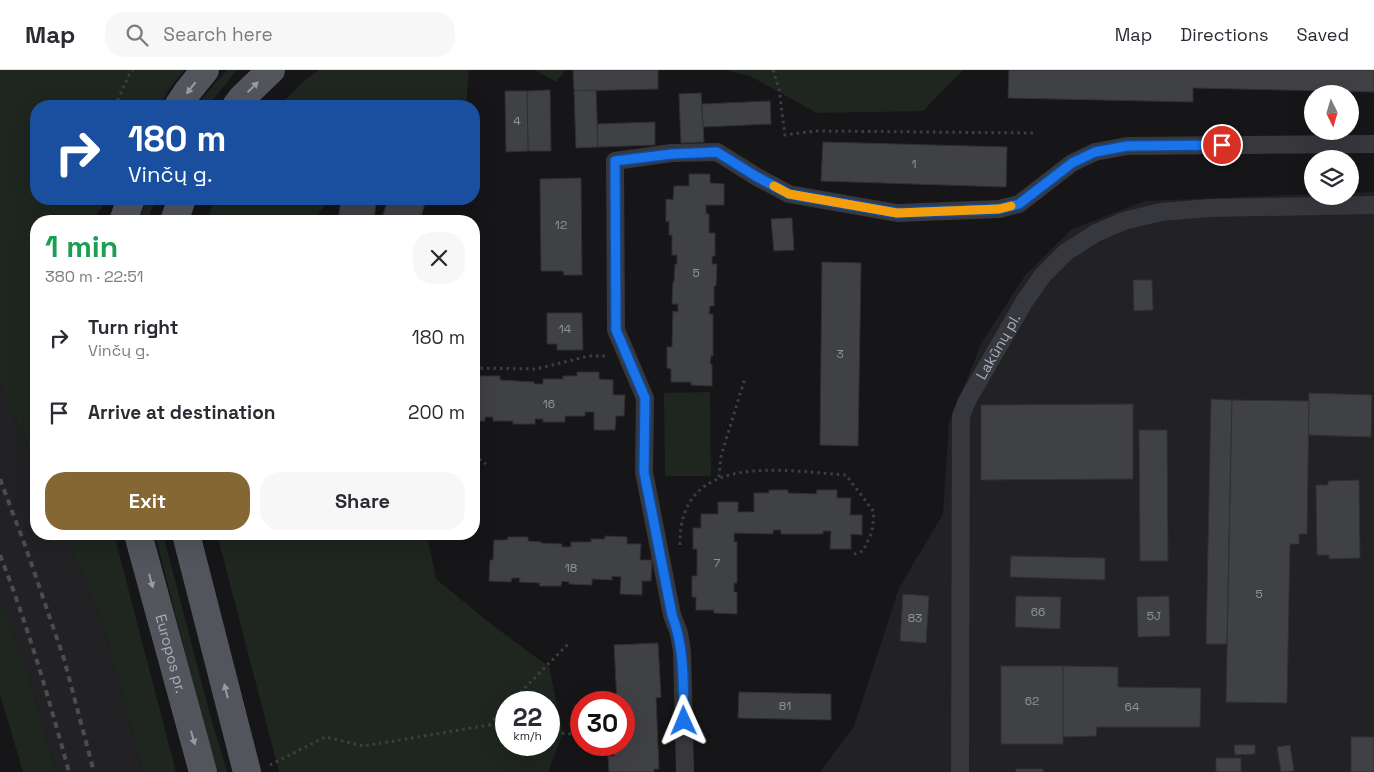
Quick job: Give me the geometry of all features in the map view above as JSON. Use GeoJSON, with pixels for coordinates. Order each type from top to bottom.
{"type":"FeatureCollection","features":[{"type":"Feature","properties":{"kind":"main road"},"geometry":{"type":"LineString","coordinates":[[182,100],[205,70]]}},
{"type":"Feature","properties":{"kind":"main road"},"geometry":{"type":"LineString","coordinates":[[240,100],[271,70]]}},
{"type":"Feature","properties":{"kind":"main road","name":"Europos pr."},"geometry":{"type":"LineString","coordinates":[[140,540],[203,772]]}},
{"type":"Feature","properties":{"kind":"main road"},"geometry":{"type":"LineString","coordinates":[[188,540],[259,768]]}},
{"type":"Feature","properties":{"kind":"street"},"geometry":{"type":"LineString","coordinates":[[685,772],[682,652],[679,632],[672,615],[644,472],[645,398],[616,330],[615,161],[672,154],[717,152],[789,194],[897,213],[999,209],[1019,204],[1072,163],[1095,152],[1127,146],[1374,144]]}},
{"type":"Feature","properties":{"kind":"street","name":"Lakūnų pl."},"geometry":{"type":"LineString","coordinates":[[960,772],[961,416],[967,401],[1020,310],[1043,275],[1066,252],[1096,233],[1124,221],[1161,212],[1210,208],[1374,205]]}},
{"type":"Feature","properties":{"kind":"path"},"geometry":{"type":"LineString","coordinates":[[118,100],[133,70]]}},
{"type":"Feature","properties":{"kind":"path"},"geometry":{"type":"LineString","coordinates":[[773,70],[779,89],[785,135],[815,131],[1034,133]]}},
{"type":"Feature","properties":{"kind":"path"},"geometry":{"type":"LineString","coordinates":[[480,368],[536,369],[589,356],[628,356]]}},
{"type":"Feature","properties":{"kind":"path"},"geometry":{"type":"LineString","coordinates":[[719,478],[721,456],[745,378]]}},
{"type":"Feature","properties":{"kind":"path"},"geometry":{"type":"LineString","coordinates":[[480,460],[486,464]]}},
{"type":"Feature","properties":{"kind":"path"},"geometry":{"type":"LineString","coordinates":[[680,549],[681,520],[690,501],[703,486],[728,474],[756,470],[846,475],[874,512],[872,532],[863,551],[850,556]]}},
{"type":"Feature","properties":{"kind":"path"},"geometry":{"type":"LineString","coordinates":[[522,691],[570,642]]}},
{"type":"Feature","properties":{"kind":"path"},"geometry":{"type":"LineString","coordinates":[[489,725],[495,719]]}},
{"type":"Feature","properties":{"kind":"path"},"geometry":{"type":"LineString","coordinates":[[259,768],[325,737],[364,746],[489,725],[495,726]]}},
{"type":"Feature","properties":{"kind":"shaded area"},"geometry":{"type":"Polygon","coordinates":[[[0,70],[184,70],[163,100],[30,100],[30,205],[104,205],[97,215],[30,215],[30,452],[0,382],[0,70]]]}},
{"type":"Feature","properties":{"kind":"shaded area"},"geometry":{"type":"Polygon","coordinates":[[[227,70],[237,70],[213,100],[201,100],[227,70]]]}},
{"type":"Feature","properties":{"kind":"shaded area"},"geometry":{"type":"Polygon","coordinates":[[[319,70],[469,70],[466,100],[285,100],[305,80],[319,70]]]}},
{"type":"Feature","properties":{"kind":"shaded area"},"geometry":{"type":"Polygon","coordinates":[[[535,70],[566,70],[556,82],[535,70]]]}},
{"type":"Feature","properties":{"kind":"shaded area"},"geometry":{"type":"Polygon","coordinates":[[[725,70],[963,70],[923,111],[817,113],[750,76],[725,70]]]}},
{"type":"Feature","properties":{"kind":"shaded area"},"geometry":{"type":"Polygon","coordinates":[[[1374,192],[1374,772],[820,772],[854,726],[899,588],[943,514],[949,423],[982,342],[1026,274],[1072,229],[1145,201],[1304,194],[1304,205],[1359,205],[1359,193],[1374,192]]]}},
{"type":"Feature","properties":{"kind":"shaded area"},"geometry":{"type":"Polygon","coordinates":[[[145,205],[154,205],[149,215],[141,215],[145,205]]]}},
{"type":"Feature","properties":{"kind":"shaded area"},"geometry":{"type":"Polygon","coordinates":[[[213,205],[325,205],[318,215],[208,215],[213,205]]]}},
{"type":"Feature","properties":{"kind":"shaded area"},"geometry":{"type":"Polygon","coordinates":[[[0,382],[30,452],[30,540],[68,540],[104,628],[143,772],[56,772],[26,667],[0,600],[0,382]]]}},
{"type":"Feature","properties":{"kind":"shaded area"},"geometry":{"type":"Polygon","coordinates":[[[710,392],[711,476],[665,476],[664,393],[710,392]]]}},
{"type":"Feature","properties":{"kind":"shaded area"},"geometry":{"type":"Polygon","coordinates":[[[68,540],[116,540],[176,772],[143,772],[104,628],[68,540]]]}},
{"type":"Feature","properties":{"kind":"shaded area"},"geometry":{"type":"Polygon","coordinates":[[[157,540],[165,540],[209,711],[227,772],[218,772],[204,726],[157,540]]]}},
{"type":"Feature","properties":{"kind":"shaded area"},"geometry":{"type":"Polygon","coordinates":[[[219,540],[428,540],[436,579],[491,624],[549,667],[554,691],[495,691],[495,756],[554,756],[548,772],[279,772],[219,540]]]}},
{"type":"Feature","properties":{"kind":"shaded area"},"geometry":{"type":"Polygon","coordinates":[[[0,600],[26,667],[56,772],[23,772],[0,694],[0,600]]]}},
{"type":"Feature","properties":{"kind":"shaded area"},"geometry":{"type":"Polygon","coordinates":[[[560,719],[563,733],[560,741],[560,719]]]}},
{"type":"Feature","properties":{"kind":"building"},"geometry":{"type":"Polygon","coordinates":[[[573,70],[658,70],[658,89],[574,91],[573,70]]]}},
{"type":"Feature","properties":{"kind":"building"},"geometry":{"type":"Polygon","coordinates":[[[1009,70],[1374,70],[1374,92],[1359,92],[1359,85],[1304,85],[1304,90],[1193,88],[1193,102],[1008,98],[1009,70]]]}},
{"type":"Feature","properties":{"kind":"building"},"geometry":{"type":"Polygon","coordinates":[[[550,90],[551,151],[528,151],[527,91],[550,90]]]}},
{"type":"Feature","properties":{"kind":"building"},"geometry":{"type":"Polygon","coordinates":[[[596,90],[598,147],[576,148],[574,91],[596,90]]]}},
{"type":"Feature","properties":{"kind":"building"},"geometry":{"type":"Polygon","coordinates":[[[505,91],[527,91],[528,151],[506,152],[505,91]]]}},
{"type":"Feature","properties":{"kind":"building"},"geometry":{"type":"Polygon","coordinates":[[[701,93],[704,142],[681,143],[679,94],[701,93]]]}},
{"type":"Feature","properties":{"kind":"building"},"geometry":{"type":"Polygon","coordinates":[[[770,101],[771,124],[703,127],[702,104],[770,101]]]}},
{"type":"Feature","properties":{"kind":"building"},"geometry":{"type":"Polygon","coordinates":[[[655,122],[655,145],[598,147],[597,124],[655,122]]]}},
{"type":"Feature","properties":{"kind":"building"},"geometry":{"type":"Polygon","coordinates":[[[823,142],[1007,147],[1006,187],[821,181],[823,142]]]}},
{"type":"Feature","properties":{"kind":"building"},"geometry":{"type":"Polygon","coordinates":[[[689,174],[710,174],[710,183],[724,184],[724,205],[706,205],[706,214],[709,214],[709,233],[715,233],[715,256],[712,256],[712,264],[717,264],[714,306],[710,306],[709,314],[713,314],[713,356],[711,356],[710,364],[712,364],[712,386],[691,385],[691,382],[671,382],[671,369],[667,368],[667,347],[672,347],[673,311],[678,312],[678,304],[672,304],[677,255],[672,255],[672,235],[669,235],[669,221],[666,222],[666,199],[673,200],[674,186],[689,186],[689,174]]]}},
{"type":"Feature","properties":{"kind":"building"},"geometry":{"type":"Polygon","coordinates":[[[581,178],[582,275],[564,275],[563,271],[541,271],[540,179],[581,178]]]}},
{"type":"Feature","properties":{"kind":"building"},"geometry":{"type":"Polygon","coordinates":[[[340,205],[376,205],[375,215],[339,215],[340,205]]]}},
{"type":"Feature","properties":{"kind":"building"},"geometry":{"type":"Polygon","coordinates":[[[386,205],[424,205],[422,215],[383,215],[386,205]]]}},
{"type":"Feature","properties":{"kind":"building"},"geometry":{"type":"Polygon","coordinates":[[[792,218],[794,250],[774,251],[771,219],[792,218]]]}},
{"type":"Feature","properties":{"kind":"building"},"geometry":{"type":"Polygon","coordinates":[[[822,262],[861,263],[858,446],[820,445],[822,262]]]}},
{"type":"Feature","properties":{"kind":"building"},"geometry":{"type":"Polygon","coordinates":[[[1133,280],[1152,280],[1153,310],[1134,311],[1133,280]]]}},
{"type":"Feature","properties":{"kind":"building"},"geometry":{"type":"Polygon","coordinates":[[[547,313],[582,313],[583,350],[557,350],[557,344],[547,344],[547,313]]]}},
{"type":"Feature","properties":{"kind":"building"},"geometry":{"type":"Polygon","coordinates":[[[577,372],[599,372],[599,379],[613,380],[613,395],[625,395],[624,416],[616,416],[615,430],[594,430],[594,412],[585,412],[585,416],[565,416],[565,422],[543,422],[543,419],[535,419],[535,424],[513,424],[513,421],[493,421],[493,417],[485,417],[485,421],[480,421],[480,376],[500,376],[500,380],[543,384],[543,379],[563,379],[563,376],[577,376],[577,372]]]}},
{"type":"Feature","properties":{"kind":"building"},"geometry":{"type":"Polygon","coordinates":[[[1309,393],[1372,395],[1371,437],[1308,435],[1309,393]]]}},
{"type":"Feature","properties":{"kind":"building"},"geometry":{"type":"Polygon","coordinates":[[[1211,399],[1232,400],[1227,644],[1206,644],[1211,399]]]}},
{"type":"Feature","properties":{"kind":"building"},"geometry":{"type":"Polygon","coordinates":[[[1232,400],[1309,401],[1307,534],[1299,534],[1299,544],[1290,544],[1287,703],[1226,702],[1232,400]]]}},
{"type":"Feature","properties":{"kind":"building"},"geometry":{"type":"Polygon","coordinates":[[[1133,404],[1133,479],[981,480],[981,405],[1133,404]]]}},
{"type":"Feature","properties":{"kind":"building"},"geometry":{"type":"Polygon","coordinates":[[[1139,430],[1167,430],[1168,561],[1140,561],[1139,430]]]}},
{"type":"Feature","properties":{"kind":"building"},"geometry":{"type":"Polygon","coordinates":[[[1359,480],[1360,558],[1329,559],[1329,555],[1317,555],[1316,485],[1328,485],[1328,481],[1359,480]]]}},
{"type":"Feature","properties":{"kind":"building"},"geometry":{"type":"Polygon","coordinates":[[[769,490],[788,490],[788,493],[816,494],[817,490],[837,490],[837,498],[851,498],[850,515],[862,515],[862,535],[851,534],[851,549],[830,549],[831,531],[823,531],[823,534],[781,534],[781,530],[773,530],[773,534],[734,533],[734,542],[737,542],[737,583],[734,583],[734,592],[737,592],[737,614],[714,613],[714,610],[696,610],[696,597],[692,597],[692,576],[697,576],[697,549],[693,549],[693,528],[701,528],[701,514],[718,514],[718,502],[738,502],[738,512],[754,512],[754,493],[769,493],[769,490]]]}},
{"type":"Feature","properties":{"kind":"building"},"geometry":{"type":"Polygon","coordinates":[[[605,536],[627,537],[627,544],[641,544],[640,560],[652,560],[651,581],[642,581],[642,595],[620,594],[621,577],[612,576],[612,580],[592,579],[592,585],[569,584],[569,582],[562,581],[561,586],[539,586],[540,583],[519,582],[520,578],[512,578],[511,582],[489,581],[490,560],[493,560],[494,540],[507,540],[508,537],[528,537],[528,541],[562,544],[562,547],[571,547],[571,542],[591,542],[591,539],[605,539],[605,536]]]}},
{"type":"Feature","properties":{"kind":"building"},"geometry":{"type":"Polygon","coordinates":[[[1011,556],[1105,558],[1105,580],[1010,577],[1011,556]]]}},
{"type":"Feature","properties":{"kind":"building"},"geometry":{"type":"Polygon","coordinates":[[[903,594],[929,596],[926,643],[900,641],[903,594]]]}},
{"type":"Feature","properties":{"kind":"building"},"geometry":{"type":"Polygon","coordinates":[[[1016,596],[1061,597],[1060,629],[1015,627],[1016,596]]]}},
{"type":"Feature","properties":{"kind":"building"},"geometry":{"type":"Polygon","coordinates":[[[1169,596],[1170,636],[1138,637],[1137,597],[1169,596]]]}},
{"type":"Feature","properties":{"kind":"building"},"geometry":{"type":"Polygon","coordinates":[[[658,643],[661,697],[656,698],[659,769],[654,769],[654,772],[609,772],[608,756],[635,756],[635,691],[616,691],[614,645],[658,643]]]}},
{"type":"Feature","properties":{"kind":"building"},"geometry":{"type":"Polygon","coordinates":[[[1001,666],[1063,666],[1063,744],[1001,744],[1001,666]]]}},
{"type":"Feature","properties":{"kind":"building"},"geometry":{"type":"Polygon","coordinates":[[[1063,666],[1118,667],[1118,687],[1201,688],[1200,727],[1097,727],[1096,736],[1063,737],[1063,666]]]}},
{"type":"Feature","properties":{"kind":"building"},"geometry":{"type":"Polygon","coordinates":[[[739,692],[831,694],[831,720],[738,718],[739,692]]]}},
{"type":"Feature","properties":{"kind":"building"},"geometry":{"type":"Polygon","coordinates":[[[1351,737],[1374,737],[1374,772],[1351,772],[1351,737]]]}},
{"type":"Feature","properties":{"kind":"building"},"geometry":{"type":"Polygon","coordinates":[[[1234,745],[1255,745],[1255,754],[1235,755],[1234,745]]]}},
{"type":"Feature","properties":{"kind":"building"},"geometry":{"type":"Polygon","coordinates":[[[1290,745],[1294,771],[1281,772],[1277,747],[1290,745]]]}},
{"type":"Feature","properties":{"kind":"building"},"geometry":{"type":"Polygon","coordinates":[[[1216,758],[1241,758],[1241,772],[1216,772],[1216,758]]]}},
{"type":"Feature","properties":{"kind":"building"},"geometry":{"type":"Polygon","coordinates":[[[1016,769],[1043,769],[1043,772],[1016,772],[1016,769]]]}},
{"type":"Feature","properties":{"kind":"railway"},"geometry":{"type":"LineString","coordinates":[[0,479],[64,659],[94,772]]}},
{"type":"Feature","properties":{"kind":"railway"},"geometry":{"type":"LineString","coordinates":[[0,555],[38,663],[69,772]]}},
{"type":"Feature","properties":{"kind":"slow traffic"},"geometry":{"type":"LineString","coordinates":[[774,186],[789,194],[897,213],[999,209],[1011,206]]}},
{"type":"Feature","properties":{"kind":"route"},"geometry":{"type":"LineString","coordinates":[[684,721],[682,652],[679,632],[672,615],[644,472],[645,398],[616,330],[615,161],[672,154],[717,152],[789,194],[897,213],[999,209],[1019,204],[1072,163],[1095,152],[1127,146],[1222,145]]}}]}
